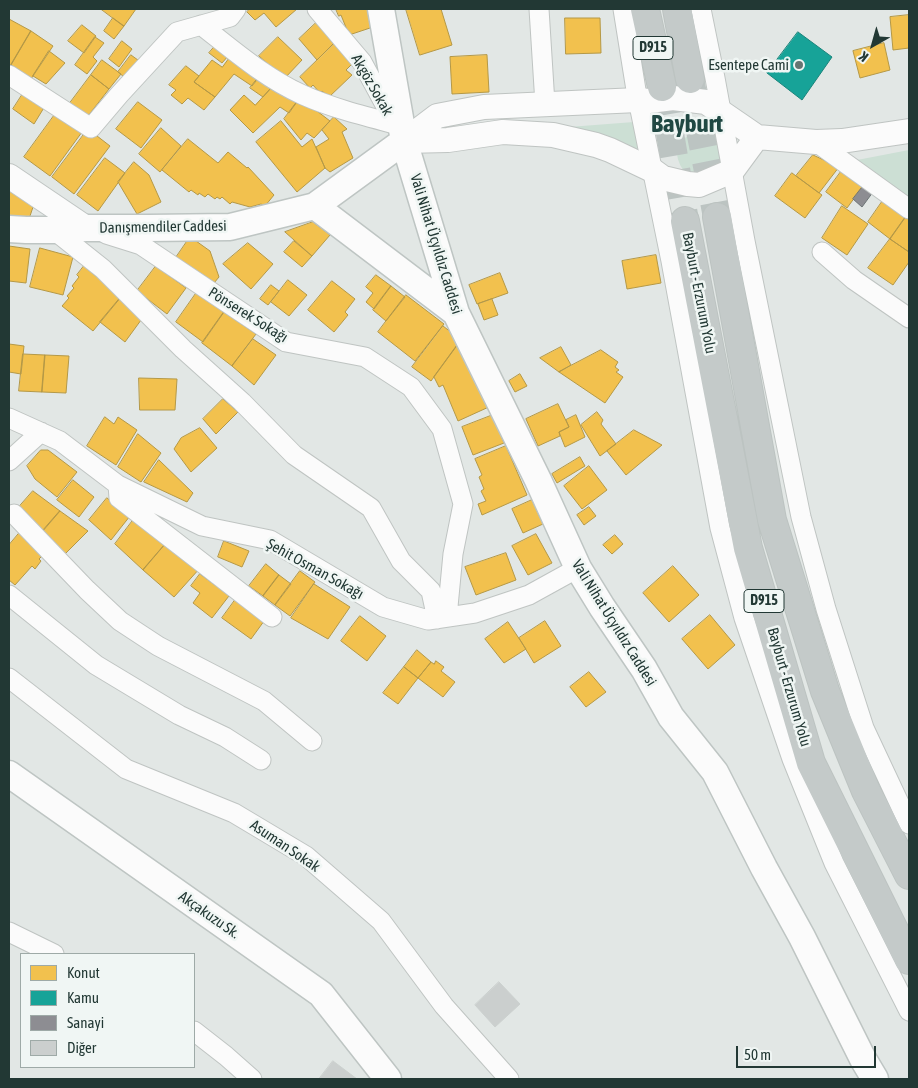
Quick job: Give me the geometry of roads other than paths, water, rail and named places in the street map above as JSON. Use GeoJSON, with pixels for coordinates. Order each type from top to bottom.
{"type":"FeatureCollection","features":[{"type":"Feature","properties":{"kind":"highway","name":"D915"},"geometry":{"type":"LineString","coordinates":[[645,9],[662,87]]}},
{"type":"Feature","properties":{"kind":"highway","name":"D915"},"geometry":{"type":"LineString","coordinates":[[677,9],[690,78]]}},
{"type":"Feature","properties":{"kind":"highway","name":"Bayburt - Erzurum Yolu"},"geometry":{"type":"LineString","coordinates":[[716,217],[772,520],[825,691],[866,791],[909,874]]}},
{"type":"Feature","properties":{"kind":"highway","name":"Bayburt - Erzurum Yolu"},"geometry":{"type":"LineString","coordinates":[[685,221],[748,548],[811,763],[909,960]]}},
{"type":"Feature","properties":{"kind":"main road","name":"Vali Nihat Üçyıldız Caddesi"},"geometry":{"type":"LineString","coordinates":[[381,9],[400,132],[456,314],[538,480],[578,568],[644,669],[671,717],[715,772],[875,1079]]}},
{"type":"Feature","properties":{"kind":"main road"},"geometry":{"type":"LineString","coordinates":[[400,132],[315,206],[456,314]]}},
{"type":"Feature","properties":{"kind":"main road","name":"Danışmendiler Caddesi"},"geometry":{"type":"LineString","coordinates":[[9,229],[230,227],[315,206]]}},
{"type":"Feature","properties":{"kind":"main road","name":"Akçakuzu Sk."},"geometry":{"type":"LineString","coordinates":[[9,774],[321,994],[388,1079]]}},
{"type":"Feature","properties":{"kind":"street"},"geometry":{"type":"LineString","coordinates":[[9,75],[91,128],[177,32],[230,17],[236,9]]}},
{"type":"Feature","properties":{"kind":"street","name":"Akgöz Sokak"},"geometry":{"type":"LineString","coordinates":[[317,9],[362,62],[400,132]]}},
{"type":"Feature","properties":{"kind":"street"},"geometry":{"type":"LineString","coordinates":[[539,9],[545,104]]}},
{"type":"Feature","properties":{"kind":"street"},"geometry":{"type":"LineString","coordinates":[[623,9],[638,100],[671,261],[720,528],[744,618],[792,759],[834,863],[909,1011]]}},
{"type":"Feature","properties":{"kind":"street"},"geometry":{"type":"LineString","coordinates":[[701,9],[745,241],[801,517],[829,618],[864,728],[909,824]]}},
{"type":"Feature","properties":{"kind":"street"},"geometry":{"type":"LineString","coordinates":[[201,25],[274,80],[303,95],[400,132],[448,140],[503,132],[553,135],[610,150],[652,170],[664,178],[688,184],[699,184],[732,171],[757,137]]}},
{"type":"Feature","properties":{"kind":"street"},"geometry":{"type":"LineString","coordinates":[[400,132],[437,116],[484,107],[649,101],[673,98],[706,102],[757,137],[816,142],[842,141],[909,131]]}},
{"type":"Feature","properties":{"kind":"street"},"geometry":{"type":"LineString","coordinates":[[816,142],[909,209]]}},
{"type":"Feature","properties":{"kind":"street"},"geometry":{"type":"LineString","coordinates":[[9,176],[86,228]]}},
{"type":"Feature","properties":{"kind":"street","name":"Pönserek Sokağı"},"geometry":{"type":"LineString","coordinates":[[86,228],[141,245],[286,342],[365,357],[411,387],[442,429],[463,504],[442,618]]}},
{"type":"Feature","properties":{"kind":"street"},"geometry":{"type":"LineString","coordinates":[[54,230],[103,269],[183,349],[242,402],[294,455],[371,508],[401,561],[431,591],[442,618]]}},
{"type":"Feature","properties":{"kind":"street"},"geometry":{"type":"LineString","coordinates":[[822,252],[854,280],[909,318]]}},
{"type":"Feature","properties":{"kind":"street","name":"Şehit Osman Sokağı"},"geometry":{"type":"LineString","coordinates":[[9,418],[60,441],[118,485],[202,526],[270,540],[383,607],[428,620],[475,613],[529,595],[578,568]]}},
{"type":"Feature","properties":{"kind":"street"},"geometry":{"type":"LineString","coordinates":[[9,461],[41,432]]}},
{"type":"Feature","properties":{"kind":"street"},"geometry":{"type":"LineString","coordinates":[[118,485],[119,498],[272,617]]}},
{"type":"Feature","properties":{"kind":"street"},"geometry":{"type":"LineString","coordinates":[[10,517],[120,621],[158,646],[264,701],[312,741]]}},
{"type":"Feature","properties":{"kind":"street"},"geometry":{"type":"LineString","coordinates":[[9,595],[96,665],[180,715],[225,737],[261,760]]}},
{"type":"Feature","properties":{"kind":"street","name":"Asuman Sokak"},"geometry":{"type":"LineString","coordinates":[[9,678],[126,770],[234,813],[306,856],[381,921],[444,1006],[508,1079]]}},
{"type":"Feature","properties":{"kind":"street"},"geometry":{"type":"LineString","coordinates":[[9,932],[52,953]]}},
{"type":"Feature","properties":{"kind":"street"},"geometry":{"type":"LineString","coordinates":[[195,1032],[252,1079]]}},
{"type":"Feature","properties":{"kind":"tunnel"},"geometry":{"type":"LineString","coordinates":[[690,79],[717,217]]}},
{"type":"Feature","properties":{"kind":"tunnel"},"geometry":{"type":"LineString","coordinates":[[662,87],[685,221]]}},
{"type":"Feature","properties":{"kind":"place","name":"Esentepe Cami"},"geometry":{"type":"Point","coordinates":[799,65]}},
{"type":"Feature","properties":{"kind":"district","name":"Bayburt"},"geometry":{"type":"Point","coordinates":[687,124]}}]}
